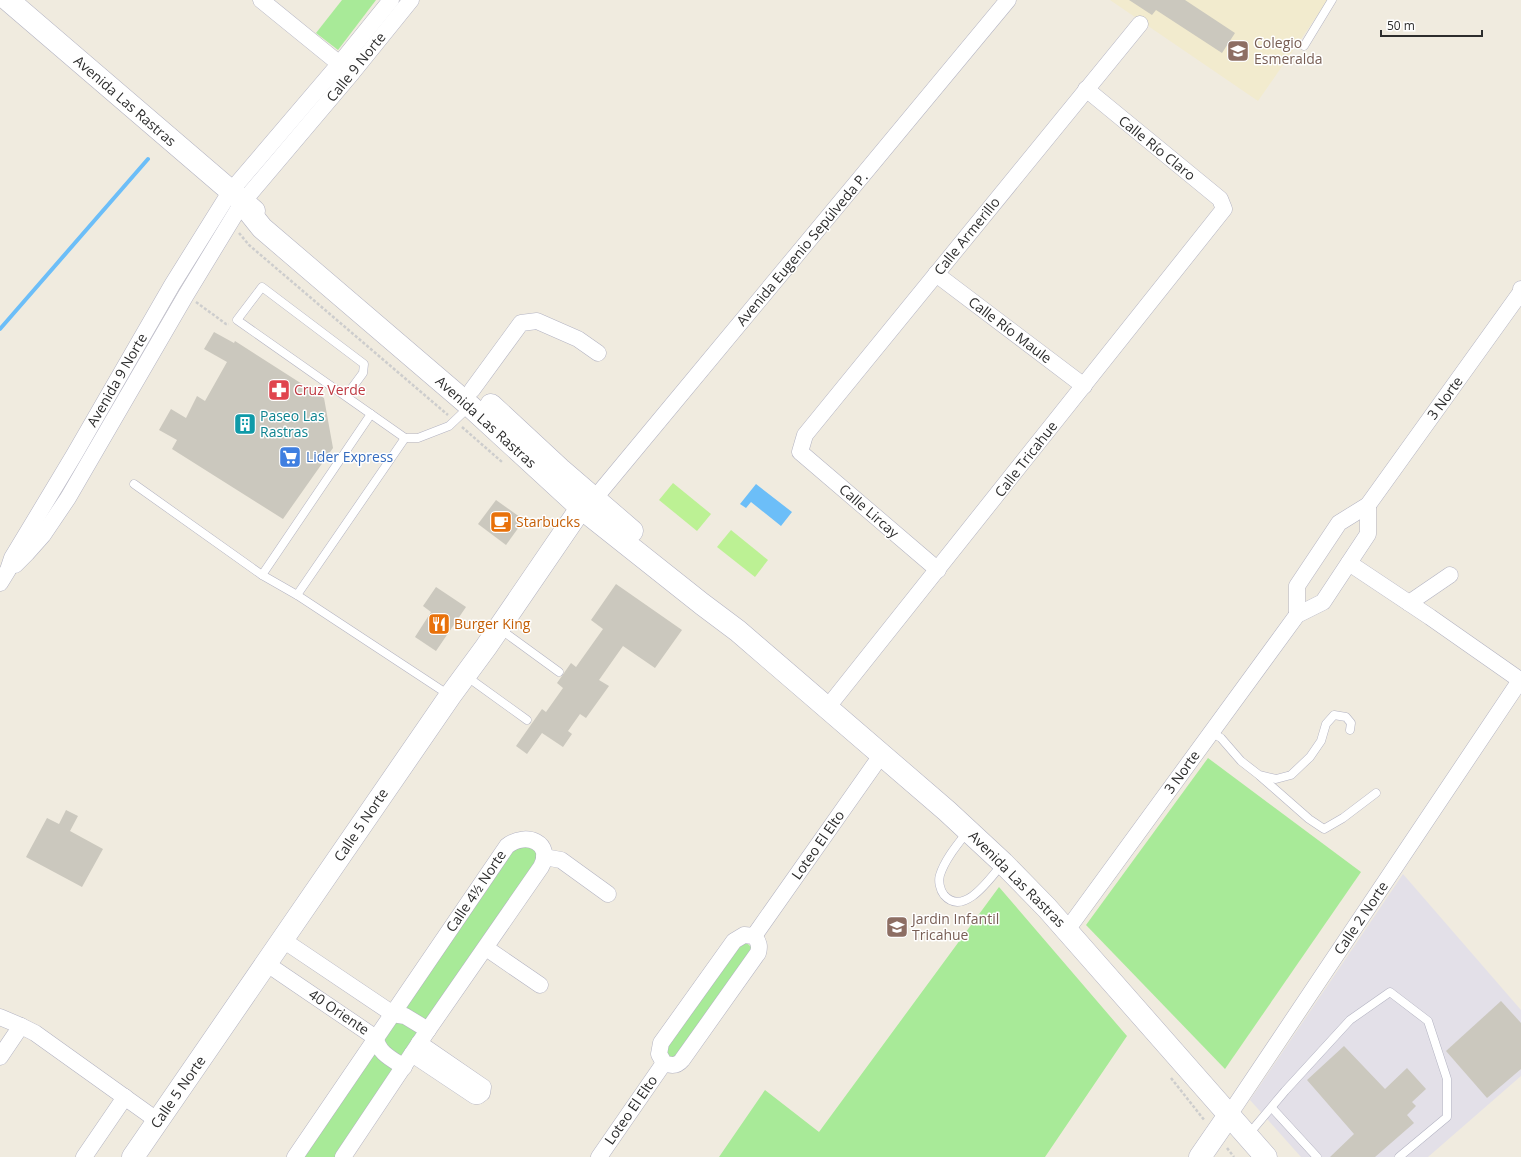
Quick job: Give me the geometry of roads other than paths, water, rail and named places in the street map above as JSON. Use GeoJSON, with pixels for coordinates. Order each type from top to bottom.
{"type":"FeatureCollection","features":[{"type":"Feature","properties":{"kind":"street","name":"Avenida Las Rastras"},"geometry":{"type":"LineString","coordinates":[[8,0],[236,197],[262,228],[277,242],[471,398],[702,604],[738,630],[882,754],[1003,862],[1067,930],[1266,1157]]}},
{"type":"Feature","properties":{"kind":"street"},"geometry":{"type":"LineString","coordinates":[[261,0],[352,73]]}},
{"type":"Feature","properties":{"kind":"street","name":"Calle 9 Norte"},"geometry":{"type":"LineString","coordinates":[[236,197],[289,122],[340,63],[390,0]]}},
{"type":"Feature","properties":{"kind":"street","name":"Calle 9 Norte"},"geometry":{"type":"LineString","coordinates":[[236,197],[301,133],[411,0]]}},
{"type":"Feature","properties":{"kind":"street","name":"Avenida Eugenio Sepúlveda P."},"geometry":{"type":"LineString","coordinates":[[588,503],[1008,0]]}},
{"type":"Feature","properties":{"kind":"street","name":"Calle Armerillo"},"geometry":{"type":"LineString","coordinates":[[800,452],[805,435],[1140,24]]}},
{"type":"Feature","properties":{"kind":"street","name":"Calle Río Claro"},"geometry":{"type":"LineString","coordinates":[[1086,89],[1220,199],[1224,209]]}},
{"type":"Feature","properties":{"kind":"street"},"geometry":{"type":"LineString","coordinates":[[289,122],[301,133]]}},
{"type":"Feature","properties":{"kind":"street","name":"Avenida 9 Norte"},"geometry":{"type":"LineString","coordinates":[[4,576],[12,558],[74,455],[172,285],[236,197]]}},
{"type":"Feature","properties":{"kind":"street","name":"Avenida 9 Norte"},"geometry":{"type":"LineString","coordinates":[[4,576],[43,535],[90,463],[186,295],[236,197]]}},
{"type":"Feature","properties":{"kind":"street","name":"Calle Tricahue"},"geometry":{"type":"LineString","coordinates":[[827,708],[1224,209]]}},
{"type":"Feature","properties":{"kind":"street","name":"Calle Río Maule"},"geometry":{"type":"LineString","coordinates":[[936,274],[1084,386]]}},
{"type":"Feature","properties":{"kind":"street"},"geometry":{"type":"LineString","coordinates":[[172,285],[186,295]]}},
{"type":"Feature","properties":{"kind":"street","name":"3 Norte"},"geometry":{"type":"LineString","coordinates":[[1297,615],[1297,586],[1339,523],[1368,505],[1521,291]]}},
{"type":"Feature","properties":{"kind":"street"},"geometry":{"type":"LineString","coordinates":[[471,398],[521,323],[537,321],[578,339],[598,353]]}},
{"type":"Feature","properties":{"kind":"street"},"geometry":{"type":"LineString","coordinates":[[122,372],[137,380]]}},
{"type":"Feature","properties":{"kind":"street","name":"Calle Lircay"},"geometry":{"type":"LineString","coordinates":[[800,452],[938,570]]}},
{"type":"Feature","properties":{"kind":"street"},"geometry":{"type":"LineString","coordinates":[[74,455],[90,463]]}},
{"type":"Feature","properties":{"kind":"street","name":"Calle 5 Norte"},"geometry":{"type":"LineString","coordinates":[[133,1157],[450,696],[588,503]]}},
{"type":"Feature","properties":{"kind":"street","name":"3 Norte"},"geometry":{"type":"LineString","coordinates":[[1067,930],[1297,615],[1323,602],[1368,534],[1368,505]]}},
{"type":"Feature","properties":{"kind":"street"},"geometry":{"type":"LineString","coordinates":[[1349,563],[1521,680]]}},
{"type":"Feature","properties":{"kind":"street"},"geometry":{"type":"LineString","coordinates":[[1409,603],[1450,575]]}},
{"type":"Feature","properties":{"kind":"street","name":"Calle 2 Norte"},"geometry":{"type":"LineString","coordinates":[[1200,1157],[1521,680]]}},
{"type":"Feature","properties":{"kind":"street","name":"Loteo El Elto"},"geometry":{"type":"LineString","coordinates":[[754,936],[882,754]]}},
{"type":"Feature","properties":{"kind":"street","name":"Calle 4½ Norte"},"geometry":{"type":"LineString","coordinates":[[295,1157],[507,846],[519,839],[531,839],[541,847],[544,857]]}},
{"type":"Feature","properties":{"kind":"street"},"geometry":{"type":"LineString","coordinates":[[343,1157],[541,867],[544,857],[561,860],[608,894]]}},
{"type":"Feature","properties":{"kind":"street","name":"Loteo El Elto"},"geometry":{"type":"LineString","coordinates":[[744,935],[754,936],[759,945],[758,953],[680,1063],[673,1065],[664,1063],[659,1054],[660,1046],[736,938],[744,935]]}},
{"type":"Feature","properties":{"kind":"street","name":"40 Oriente"},"geometry":{"type":"LineString","coordinates":[[267,964],[376,1038],[381,1051],[416,1049],[406,1016],[393,1014],[283,940]]}},
{"type":"Feature","properties":{"kind":"street"},"geometry":{"type":"LineString","coordinates":[[486,948],[540,985]]}},
{"type":"Feature","properties":{"kind":"street"},"geometry":{"type":"LineString","coordinates":[[0,1017],[21,1026],[47,1042],[158,1121]]}},
{"type":"Feature","properties":{"kind":"street"},"geometry":{"type":"LineString","coordinates":[[0,1057],[21,1026]]}},
{"type":"Feature","properties":{"kind":"street","name":"Loteo El Elto"},"geometry":{"type":"LineString","coordinates":[[598,1157],[664,1063]]}},
{"type":"Feature","properties":{"kind":"street"},"geometry":{"type":"LineString","coordinates":[[84,1157],[125,1097]]}},
{"type":"Feature","properties":{"kind":"lane"},"geometry":{"type":"LineString","coordinates":[[1304,46],[1332,0]]}},
{"type":"Feature","properties":{"kind":"lane"},"geometry":{"type":"LineString","coordinates":[[346,396],[363,373],[364,364],[262,287],[237,320],[405,438],[418,438],[449,426],[471,398]]}},
{"type":"Feature","properties":{"kind":"lane"},"geometry":{"type":"LineString","coordinates":[[262,575],[371,414]]}},
{"type":"Feature","properties":{"kind":"lane"},"geometry":{"type":"LineString","coordinates":[[297,595],[405,438]]}},
{"type":"Feature","properties":{"kind":"lane"},"geometry":{"type":"LineString","coordinates":[[134,484],[262,575],[297,595],[450,696]]}},
{"type":"Feature","properties":{"kind":"lane"},"geometry":{"type":"LineString","coordinates":[[498,628],[559,672]]}},
{"type":"Feature","properties":{"kind":"lane"},"geometry":{"type":"LineString","coordinates":[[465,675],[527,720]]}},
{"type":"Feature","properties":{"kind":"lane"},"geometry":{"type":"LineString","coordinates":[[1259,775],[1276,779],[1291,775],[1310,757],[1321,741],[1326,724],[1334,715],[1346,718],[1352,723],[1350,730]]}},
{"type":"Feature","properties":{"kind":"lane"},"geometry":{"type":"LineString","coordinates":[[1211,732],[1221,738],[1241,761],[1324,830],[1343,818],[1376,793]]}},
{"type":"Feature","properties":{"kind":"lane"},"geometry":{"type":"LineString","coordinates":[[968,830],[944,865],[939,877],[940,888],[945,895],[952,900],[961,902],[973,897],[1003,862]]}},
{"type":"Feature","properties":{"kind":"lane"},"geometry":{"type":"LineString","coordinates":[[1248,1136],[1285,1091],[1350,1020],[1390,992],[1428,1021],[1447,1079],[1447,1117],[1400,1157]]}},
{"type":"Feature","properties":{"kind":"lane"},"geometry":{"type":"LineString","coordinates":[[1272,1108],[1317,1157]]}},
{"type":"Feature","properties":{"kind":"water"},"geometry":{"type":"Polygon","coordinates":[[[756,484],[792,512],[781,526],[751,502],[746,508],[740,504],[756,484]]]}},
{"type":"Feature","properties":{"kind":"waterway"},"geometry":{"type":"LineString","coordinates":[[0,329],[148,159]]}},
{"type":"Feature","properties":{"kind":"place","name":"Colegio Esmeralda"},"geometry":{"type":"Point","coordinates":[1238,51]}},
{"type":"Feature","properties":{"kind":"place","name":"Cruz Verde"},"geometry":{"type":"Point","coordinates":[279,390]}},
{"type":"Feature","properties":{"kind":"place","name":"Paseo Las Rastras"},"geometry":{"type":"Point","coordinates":[245,424]}},
{"type":"Feature","properties":{"kind":"place","name":"Lider Express"},"geometry":{"type":"Point","coordinates":[290,457]}},
{"type":"Feature","properties":{"kind":"place","name":"Starbucks"},"geometry":{"type":"Point","coordinates":[501,522]}},
{"type":"Feature","properties":{"kind":"place","name":"Burger King"},"geometry":{"type":"Point","coordinates":[439,624]}},
{"type":"Feature","properties":{"kind":"place","name":"Jardin Infantil Tricahue"},"geometry":{"type":"Point","coordinates":[897,927]}}]}
